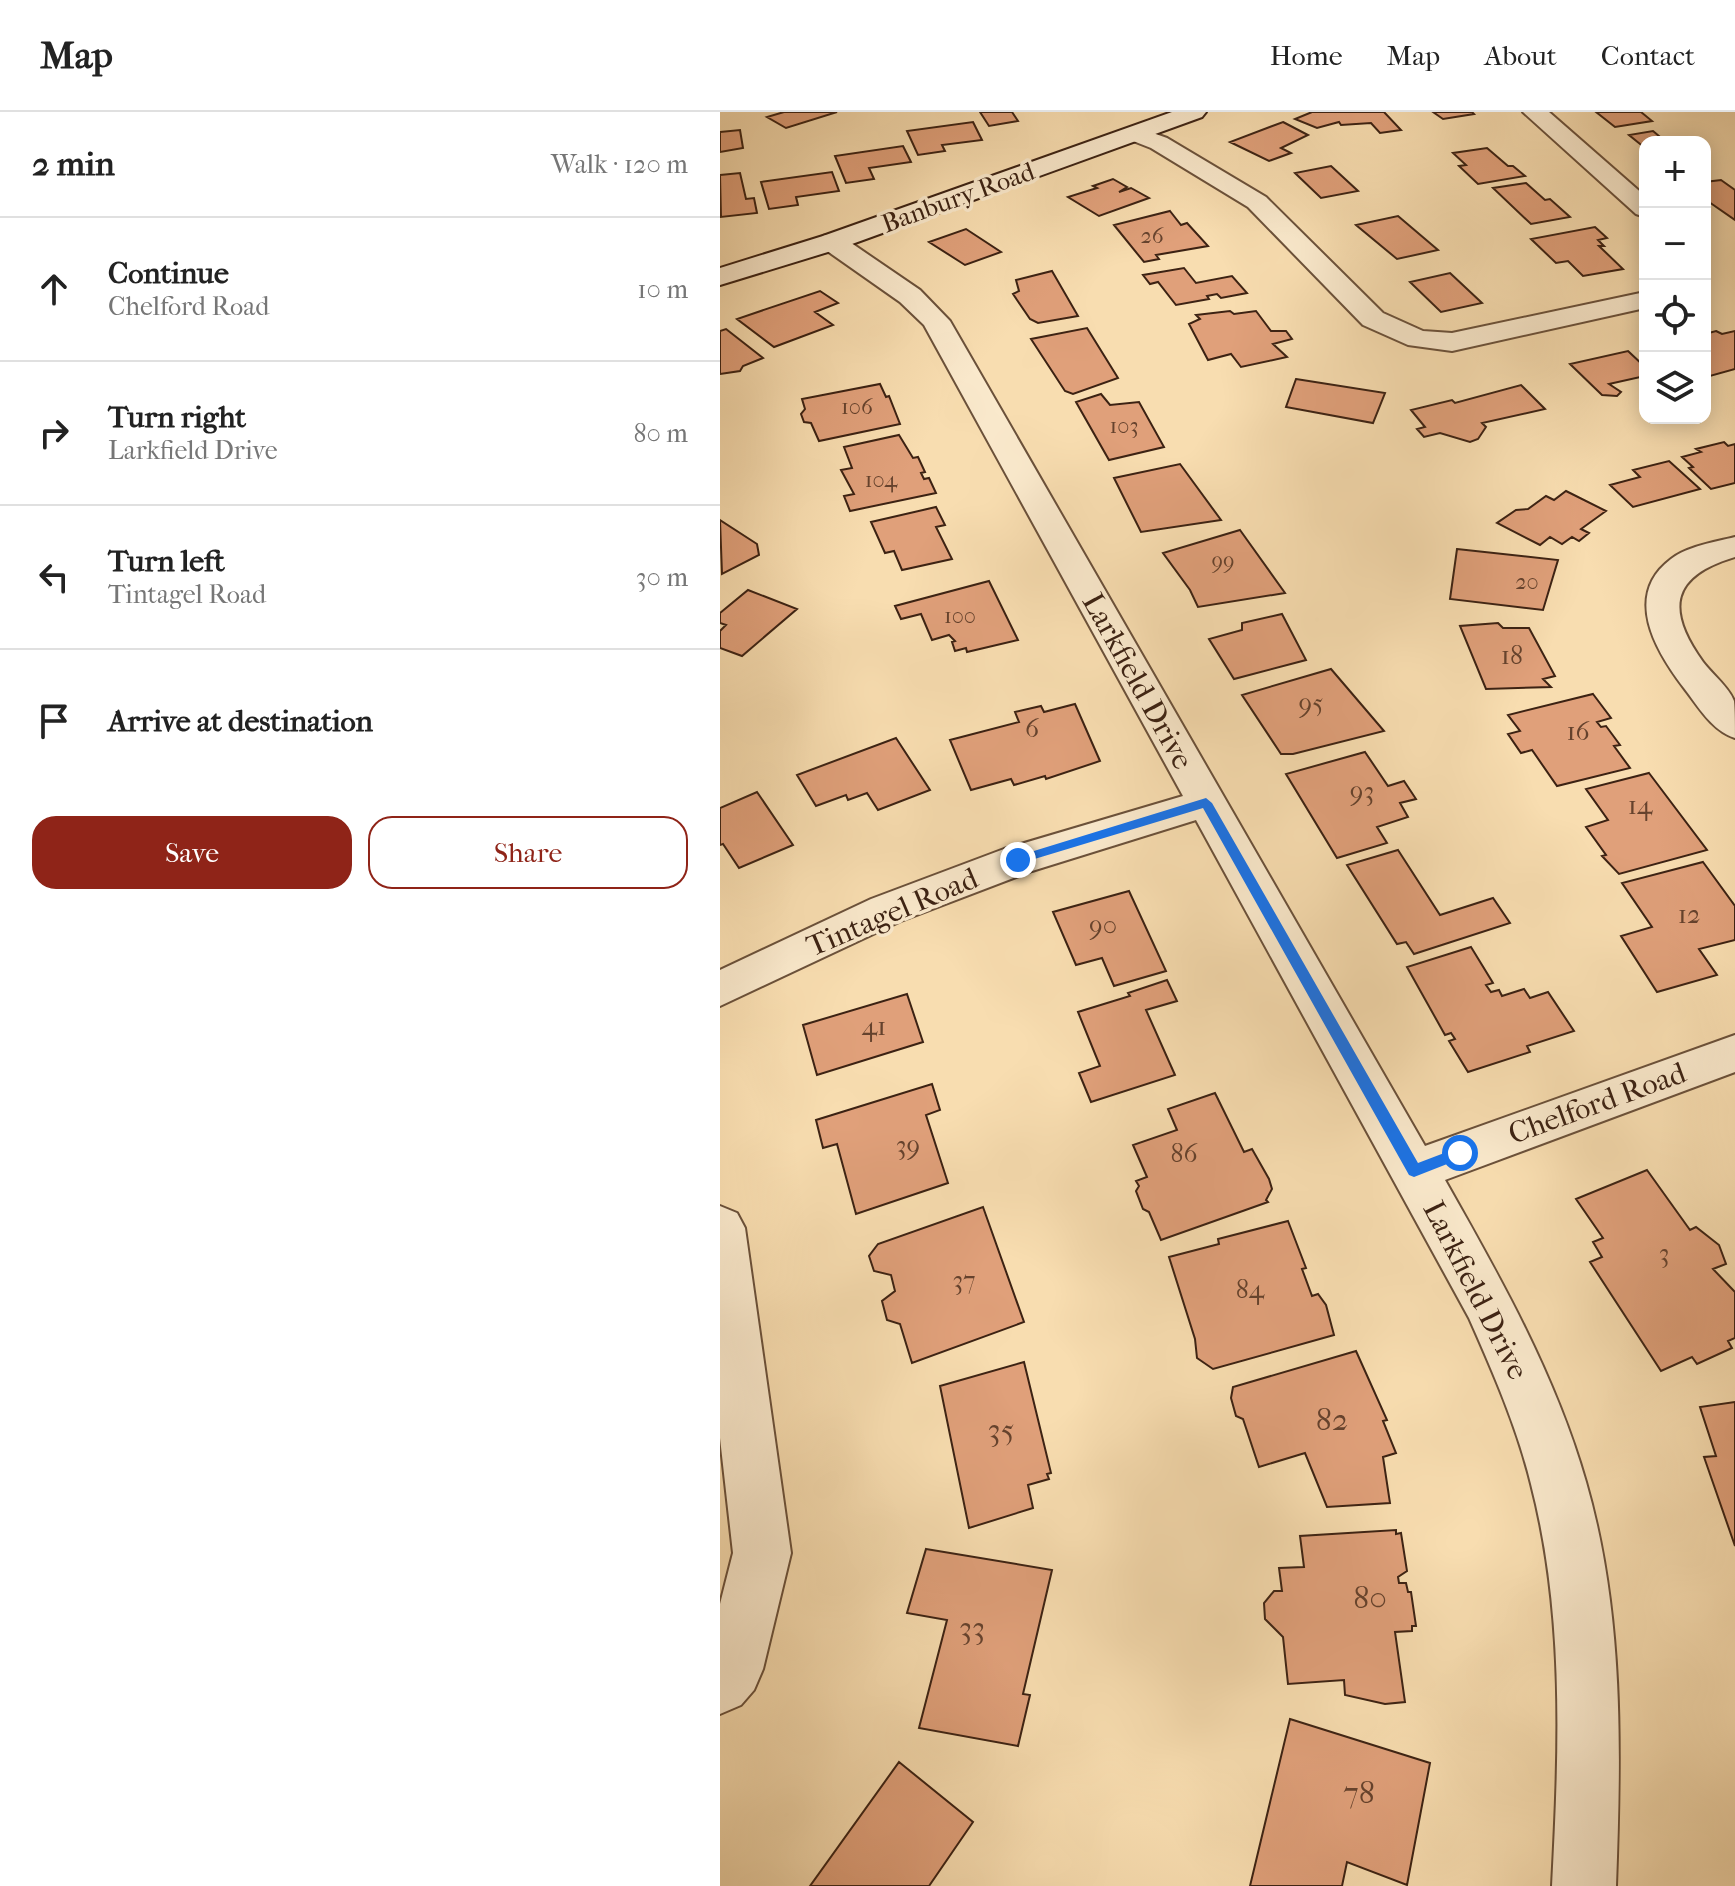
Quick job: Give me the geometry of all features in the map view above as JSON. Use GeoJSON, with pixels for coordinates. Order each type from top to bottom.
{"type":"FeatureCollection","features":[{"type":"Feature","properties":{"kind":"street","name":"Banbury Road"},"geometry":{"type":"LineString","coordinates":[[720,277],[832,242],[1194,112]]}},
{"type":"Feature","properties":{"kind":"street"},"geometry":{"type":"LineString","coordinates":[[1535,112],[1644,208]]}},
{"type":"Feature","properties":{"kind":"street"},"geometry":{"type":"LineString","coordinates":[[1136,134],[1159,143],[1257,202],[1373,319],[1418,339],[1452,342],[1639,301]]}},
{"type":"Feature","properties":{"kind":"street","name":"Larkfield Drive"},"geometry":{"type":"LineString","coordinates":[[832,242],[910,296],[936,321],[1488,1303],[1528,1391],[1565,1507],[1584,1634],[1590,1751],[1584,1886]]}},
{"type":"Feature","properties":{"kind":"street"},"geometry":{"type":"LineString","coordinates":[[1735,547],[1681,568],[1663,591],[1663,620],[1682,662],[1735,725]]}},
{"type":"Feature","properties":{"kind":"street","name":"Tintagel Road"},"geometry":{"type":"LineString","coordinates":[[720,989],[886,910],[1018,860],[1206,803]]}},
{"type":"Feature","properties":{"kind":"street","name":"Chelford Road"},"geometry":{"type":"LineString","coordinates":[[1414,1171],[1735,1053]]}},
{"type":"Feature","properties":{"kind":"street"},"geometry":{"type":"LineString","coordinates":[[720,1228],[762,1553],[733,1669],[720,1684]]}},
{"type":"Feature","properties":{"kind":"building"},"geometry":{"type":"Polygon","coordinates":[[[784,112],[837,112],[786,128],[767,117],[784,112]]]}},
{"type":"Feature","properties":{"kind":"building"},"geometry":{"type":"Polygon","coordinates":[[[980,112],[1012,112],[1018,121],[989,126],[980,112]]]}},
{"type":"Feature","properties":{"kind":"building"},"geometry":{"type":"Polygon","coordinates":[[[1312,112],[1384,112],[1401,130],[1380,133],[1371,123],[1341,125],[1339,122],[1317,128],[1295,119],[1312,112]]]}},
{"type":"Feature","properties":{"kind":"building"},"geometry":{"type":"Polygon","coordinates":[[[1433,112],[1472,112],[1474,114],[1443,119],[1433,112]]]}},
{"type":"Feature","properties":{"kind":"building"},"geometry":{"type":"Polygon","coordinates":[[[1596,112],[1641,112],[1652,121],[1615,127],[1596,112]]]}},
{"type":"Feature","properties":{"kind":"building"},"geometry":{"type":"Polygon","coordinates":[[[973,122],[982,140],[942,145],[945,151],[918,155],[907,131],[973,122]]]}},
{"type":"Feature","properties":{"kind":"building"},"geometry":{"type":"Polygon","coordinates":[[[1283,122],[1308,135],[1281,148],[1291,153],[1269,161],[1230,142],[1283,122]]]}},
{"type":"Feature","properties":{"kind":"building"},"geometry":{"type":"Polygon","coordinates":[[[740,130],[743,148],[720,152],[720,132],[740,130]]]}},
{"type":"Feature","properties":{"kind":"building"},"geometry":{"type":"Polygon","coordinates":[[[1653,131],[1659,136],[1639,136],[1639,143],[1629,135],[1653,131]]]}},
{"type":"Feature","properties":{"kind":"building"},"geometry":{"type":"Polygon","coordinates":[[[903,146],[911,162],[869,168],[874,179],[846,183],[835,156],[903,146]]]}},
{"type":"Feature","properties":{"kind":"building"},"geometry":{"type":"Polygon","coordinates":[[[1487,148],[1525,176],[1478,184],[1459,166],[1466,165],[1453,153],[1487,148]]]}},
{"type":"Feature","properties":{"kind":"building"},"geometry":{"type":"Polygon","coordinates":[[[1331,166],[1358,191],[1321,198],[1295,173],[1331,166]]]}},
{"type":"Feature","properties":{"kind":"building"},"geometry":{"type":"Polygon","coordinates":[[[832,172],[839,191],[796,197],[798,205],[769,209],[761,182],[832,172]]]}},
{"type":"Feature","properties":{"kind":"building"},"geometry":{"type":"Polygon","coordinates":[[[740,173],[746,199],[754,198],[757,213],[721,217],[720,175],[740,173]]]}},
{"type":"Feature","properties":{"kind":"building"},"geometry":{"type":"Polygon","coordinates":[[[1113,179],[1127,187],[1119,192],[1131,188],[1149,198],[1099,216],[1068,197],[1097,188],[1093,186],[1113,179]]]}},
{"type":"Feature","properties":{"kind":"building"},"geometry":{"type":"Polygon","coordinates":[[[1721,180],[1735,190],[1735,220],[1711,203],[1711,181],[1721,180]]]}},
{"type":"Feature","properties":{"kind":"building"},"geometry":{"type":"Polygon","coordinates":[[[1526,183],[1570,217],[1531,224],[1493,188],[1526,183]]]}},
{"type":"Feature","properties":{"kind":"building"},"geometry":{"type":"Polygon","coordinates":[[[1170,211],[1181,225],[1187,223],[1208,246],[1156,255],[1159,259],[1144,262],[1114,225],[1170,211]]]}},
{"type":"Feature","properties":{"kind":"building"},"geometry":{"type":"Polygon","coordinates":[[[1398,216],[1438,250],[1397,259],[1356,225],[1398,216]]]}},
{"type":"Feature","properties":{"kind":"building"},"geometry":{"type":"Polygon","coordinates":[[[1595,227],[1607,238],[1598,240],[1604,246],[1599,246],[1623,269],[1583,276],[1568,261],[1556,263],[1531,239],[1595,227]]]}},
{"type":"Feature","properties":{"kind":"building"},"geometry":{"type":"Polygon","coordinates":[[[966,229],[1001,252],[965,265],[929,242],[966,229]]]}},
{"type":"Feature","properties":{"kind":"building"},"geometry":{"type":"Polygon","coordinates":[[[1184,268],[1196,283],[1232,276],[1247,293],[1221,298],[1217,294],[1207,296],[1209,299],[1176,305],[1158,282],[1150,284],[1143,275],[1184,268]]]}},
{"type":"Feature","properties":{"kind":"building"},"geometry":{"type":"Polygon","coordinates":[[[1052,271],[1078,316],[1038,323],[1030,319],[1013,294],[1019,291],[1016,280],[1052,271]]]}},
{"type":"Feature","properties":{"kind":"building"},"geometry":{"type":"Polygon","coordinates":[[[1450,273],[1482,303],[1441,312],[1410,282],[1450,273]]]}},
{"type":"Feature","properties":{"kind":"building"},"geometry":{"type":"Polygon","coordinates":[[[820,291],[838,303],[815,312],[833,325],[774,347],[737,319],[820,291]]]}},
{"type":"Feature","properties":{"kind":"building"},"geometry":{"type":"Polygon","coordinates":[[[1230,311],[1234,314],[1256,311],[1271,331],[1286,331],[1292,339],[1273,344],[1287,357],[1241,367],[1231,354],[1208,360],[1189,324],[1200,319],[1196,315],[1230,311]]]}},
{"type":"Feature","properties":{"kind":"building"},"geometry":{"type":"Polygon","coordinates":[[[1087,328],[1118,378],[1073,394],[1065,391],[1031,339],[1087,328]]]}},
{"type":"Feature","properties":{"kind":"building"},"geometry":{"type":"Polygon","coordinates":[[[726,329],[763,358],[743,366],[740,371],[720,374],[720,331],[726,329]]]}},
{"type":"Feature","properties":{"kind":"building"},"geometry":{"type":"Polygon","coordinates":[[[1735,331],[1735,369],[1711,376],[1711,332],[1735,331]]]}},
{"type":"Feature","properties":{"kind":"building"},"geometry":{"type":"Polygon","coordinates":[[[1628,351],[1639,361],[1639,377],[1609,384],[1621,392],[1617,396],[1602,395],[1570,364],[1628,351]]]}},
{"type":"Feature","properties":{"kind":"building"},"geometry":{"type":"Polygon","coordinates":[[[1296,379],[1385,393],[1373,423],[1286,407],[1296,379]]]}},
{"type":"Feature","properties":{"kind":"building"},"geometry":{"type":"Polygon","coordinates":[[[880,384],[886,397],[889,396],[900,424],[819,441],[811,423],[804,422],[802,399],[880,384]]]}},
{"type":"Feature","properties":{"kind":"building"},"geometry":{"type":"Polygon","coordinates":[[[1521,385],[1545,409],[1482,423],[1486,427],[1478,439],[1470,442],[1440,433],[1424,437],[1417,429],[1425,427],[1411,410],[1452,400],[1455,403],[1521,385]]]}},
{"type":"Feature","properties":{"kind":"building"},"geometry":{"type":"Polygon","coordinates":[[[1101,394],[1110,405],[1139,402],[1164,447],[1109,460],[1076,402],[1101,394]]]}},
{"type":"Feature","properties":{"kind":"building"},"geometry":{"type":"Polygon","coordinates":[[[899,435],[913,458],[918,457],[925,472],[921,473],[924,479],[929,478],[936,493],[850,511],[844,496],[854,494],[841,470],[852,468],[844,447],[899,435]]]}},
{"type":"Feature","properties":{"kind":"building"},"geometry":{"type":"Polygon","coordinates":[[[1724,442],[1728,446],[1735,444],[1735,483],[1711,489],[1682,457],[1701,452],[1696,449],[1724,442]]]}},
{"type":"Feature","properties":{"kind":"building"},"geometry":{"type":"Polygon","coordinates":[[[1669,461],[1700,489],[1633,507],[1610,485],[1640,477],[1633,470],[1669,461]]]}},
{"type":"Feature","properties":{"kind":"building"},"geometry":{"type":"Polygon","coordinates":[[[1180,464],[1221,520],[1141,532],[1114,478],[1180,464]]]}},
{"type":"Feature","properties":{"kind":"building"},"geometry":{"type":"Polygon","coordinates":[[[1566,491],[1606,511],[1581,529],[1589,533],[1579,541],[1572,537],[1562,544],[1550,537],[1540,545],[1497,523],[1516,510],[1528,509],[1546,496],[1554,500],[1566,491]]]}},
{"type":"Feature","properties":{"kind":"building"},"geometry":{"type":"Polygon","coordinates":[[[936,507],[945,525],[936,527],[952,559],[902,570],[894,551],[885,553],[871,522],[936,507]]]}},
{"type":"Feature","properties":{"kind":"building"},"geometry":{"type":"Polygon","coordinates":[[[720,520],[757,544],[759,555],[722,574],[720,520]]]}},
{"type":"Feature","properties":{"kind":"building"},"geometry":{"type":"Polygon","coordinates":[[[1240,530],[1285,593],[1198,607],[1190,590],[1163,553],[1240,530]]]}},
{"type":"Feature","properties":{"kind":"building"},"geometry":{"type":"Polygon","coordinates":[[[1457,549],[1558,560],[1543,610],[1450,599],[1457,549]]]}},
{"type":"Feature","properties":{"kind":"building"},"geometry":{"type":"Polygon","coordinates":[[[989,581],[1018,640],[967,652],[966,648],[955,651],[952,642],[955,641],[949,635],[932,640],[921,614],[901,619],[895,606],[989,581]]]}},
{"type":"Feature","properties":{"kind":"building"},"geometry":{"type":"Polygon","coordinates":[[[748,590],[797,609],[742,656],[720,648],[720,631],[726,625],[720,623],[720,613],[748,590]]]}},
{"type":"Feature","properties":{"kind":"building"},"geometry":{"type":"Polygon","coordinates":[[[1282,614],[1306,660],[1234,679],[1209,639],[1242,630],[1242,623],[1282,614]]]}},
{"type":"Feature","properties":{"kind":"building"},"geometry":{"type":"Polygon","coordinates":[[[1498,623],[1503,628],[1529,628],[1555,676],[1543,679],[1551,687],[1486,689],[1460,626],[1498,623]]]}},
{"type":"Feature","properties":{"kind":"building"},"geometry":{"type":"Polygon","coordinates":[[[1331,669],[1384,731],[1293,754],[1281,754],[1242,695],[1331,669]]]}},
{"type":"Feature","properties":{"kind":"building"},"geometry":{"type":"Polygon","coordinates":[[[1593,694],[1611,718],[1597,722],[1601,727],[1606,726],[1620,745],[1614,746],[1630,768],[1557,786],[1532,750],[1521,753],[1508,734],[1520,731],[1508,715],[1593,694]]]}},
{"type":"Feature","properties":{"kind":"building"},"geometry":{"type":"Polygon","coordinates":[[[1075,704],[1100,761],[1046,779],[1045,776],[1014,785],[1011,779],[971,790],[950,740],[1019,722],[1015,712],[1041,706],[1044,712],[1075,704]]]}},
{"type":"Feature","properties":{"kind":"building"},"geometry":{"type":"Polygon","coordinates":[[[896,738],[930,790],[878,810],[867,793],[848,800],[846,795],[816,806],[797,775],[896,738]]]}},
{"type":"Feature","properties":{"kind":"building"},"geometry":{"type":"Polygon","coordinates":[[[1365,752],[1388,786],[1404,781],[1416,799],[1400,803],[1408,817],[1377,827],[1387,843],[1337,858],[1286,774],[1365,752]]]}},
{"type":"Feature","properties":{"kind":"building"},"geometry":{"type":"Polygon","coordinates":[[[1649,773],[1707,850],[1619,874],[1602,856],[1606,855],[1586,827],[1608,820],[1586,789],[1649,773]]]}},
{"type":"Feature","properties":{"kind":"building"},"geometry":{"type":"Polygon","coordinates":[[[757,792],[793,845],[739,868],[723,844],[720,845],[720,808],[757,792]]]}},
{"type":"Feature","properties":{"kind":"building"},"geometry":{"type":"Polygon","coordinates":[[[1398,850],[1440,915],[1493,898],[1510,923],[1414,954],[1406,942],[1397,944],[1347,865],[1398,850]]]}},
{"type":"Feature","properties":{"kind":"building"},"geometry":{"type":"Polygon","coordinates":[[[1703,862],[1735,906],[1735,940],[1699,949],[1717,975],[1657,992],[1621,936],[1652,927],[1622,883],[1703,862]]]}},
{"type":"Feature","properties":{"kind":"building"},"geometry":{"type":"Polygon","coordinates":[[[1129,891],[1166,971],[1114,986],[1102,958],[1076,965],[1053,912],[1129,891]]]}},
{"type":"Feature","properties":{"kind":"building"},"geometry":{"type":"Polygon","coordinates":[[[1471,947],[1493,983],[1486,985],[1491,992],[1499,990],[1502,996],[1524,989],[1530,998],[1548,992],[1574,1031],[1527,1046],[1530,1052],[1468,1072],[1449,1041],[1455,1039],[1451,1033],[1445,1035],[1407,967],[1471,947]]]}},
{"type":"Feature","properties":{"kind":"building"},"geometry":{"type":"Polygon","coordinates":[[[1167,980],[1177,1001],[1146,1010],[1175,1075],[1091,1102],[1079,1073],[1100,1066],[1078,1012],[1130,996],[1128,993],[1167,980]]]}},
{"type":"Feature","properties":{"kind":"building"},"geometry":{"type":"Polygon","coordinates":[[[907,994],[923,1042],[817,1075],[803,1025],[907,994]]]}},
{"type":"Feature","properties":{"kind":"building"},"geometry":{"type":"Polygon","coordinates":[[[932,1084],[940,1110],[926,1115],[948,1183],[856,1214],[837,1144],[823,1148],[816,1120],[932,1084]]]}},
{"type":"Feature","properties":{"kind":"building"},"geometry":{"type":"Polygon","coordinates":[[[1215,1093],[1244,1152],[1252,1149],[1269,1179],[1272,1189],[1266,1200],[1268,1202],[1161,1240],[1136,1191],[1139,1186],[1136,1181],[1147,1177],[1133,1145],[1177,1130],[1168,1109],[1215,1093]]]}},
{"type":"Feature","properties":{"kind":"building"},"geometry":{"type":"Polygon","coordinates":[[[1647,1170],[1690,1230],[1696,1227],[1719,1245],[1726,1264],[1713,1269],[1735,1292],[1735,1338],[1728,1341],[1732,1348],[1697,1364],[1692,1357],[1661,1371],[1590,1262],[1602,1257],[1593,1242],[1603,1238],[1576,1199],[1647,1170]]]}},
{"type":"Feature","properties":{"kind":"building"},"geometry":{"type":"Polygon","coordinates":[[[983,1207],[1024,1322],[912,1363],[900,1324],[887,1320],[882,1301],[895,1291],[891,1275],[874,1271],[869,1256],[878,1244],[983,1207]]]}},
{"type":"Feature","properties":{"kind":"building"},"geometry":{"type":"Polygon","coordinates":[[[1288,1221],[1306,1268],[1302,1269],[1312,1296],[1318,1294],[1326,1305],[1334,1335],[1213,1369],[1197,1358],[1195,1339],[1169,1257],[1219,1244],[1218,1239],[1288,1221]]]}},
{"type":"Feature","properties":{"kind":"building"},"geometry":{"type":"Polygon","coordinates":[[[1356,1351],[1387,1420],[1383,1421],[1396,1453],[1383,1457],[1390,1503],[1327,1507],[1305,1453],[1259,1467],[1243,1419],[1236,1416],[1231,1398],[1233,1387],[1356,1351]]]}},
{"type":"Feature","properties":{"kind":"building"},"geometry":{"type":"Polygon","coordinates":[[[1024,1362],[1051,1473],[1047,1474],[1049,1479],[1028,1485],[1033,1508],[969,1528],[940,1386],[1024,1362]]]}},
{"type":"Feature","properties":{"kind":"building"},"geometry":{"type":"Polygon","coordinates":[[[1735,1402],[1735,1546],[1704,1457],[1716,1456],[1700,1407],[1735,1402]]]}},
{"type":"Feature","properties":{"kind":"building"},"geometry":{"type":"Polygon","coordinates":[[[1396,1530],[1396,1534],[1401,1533],[1407,1571],[1398,1577],[1399,1583],[1406,1583],[1408,1592],[1411,1592],[1416,1626],[1412,1626],[1412,1631],[1395,1632],[1405,1702],[1385,1704],[1345,1695],[1344,1680],[1288,1684],[1283,1637],[1265,1619],[1264,1603],[1274,1591],[1282,1591],[1279,1568],[1304,1567],[1300,1536],[1396,1530]]]}},
{"type":"Feature","properties":{"kind":"building"},"geometry":{"type":"Polygon","coordinates":[[[926,1549],[1052,1570],[1023,1694],[1030,1695],[1018,1746],[919,1728],[947,1620],[907,1613],[926,1549]]]}},
{"type":"Feature","properties":{"kind":"building"},"geometry":{"type":"Polygon","coordinates":[[[1290,1719],[1430,1763],[1407,1885],[1347,1862],[1342,1886],[1250,1886],[1290,1719]]]}},
{"type":"Feature","properties":{"kind":"building"},"geometry":{"type":"Polygon","coordinates":[[[899,1762],[973,1822],[929,1886],[810,1886],[899,1762]]]}},
{"type":"Feature","properties":{"kind":"route"},"geometry":{"type":"LineString","coordinates":[[1018,860],[1206,803],[1414,1171],[1460,1153]]}}]}
